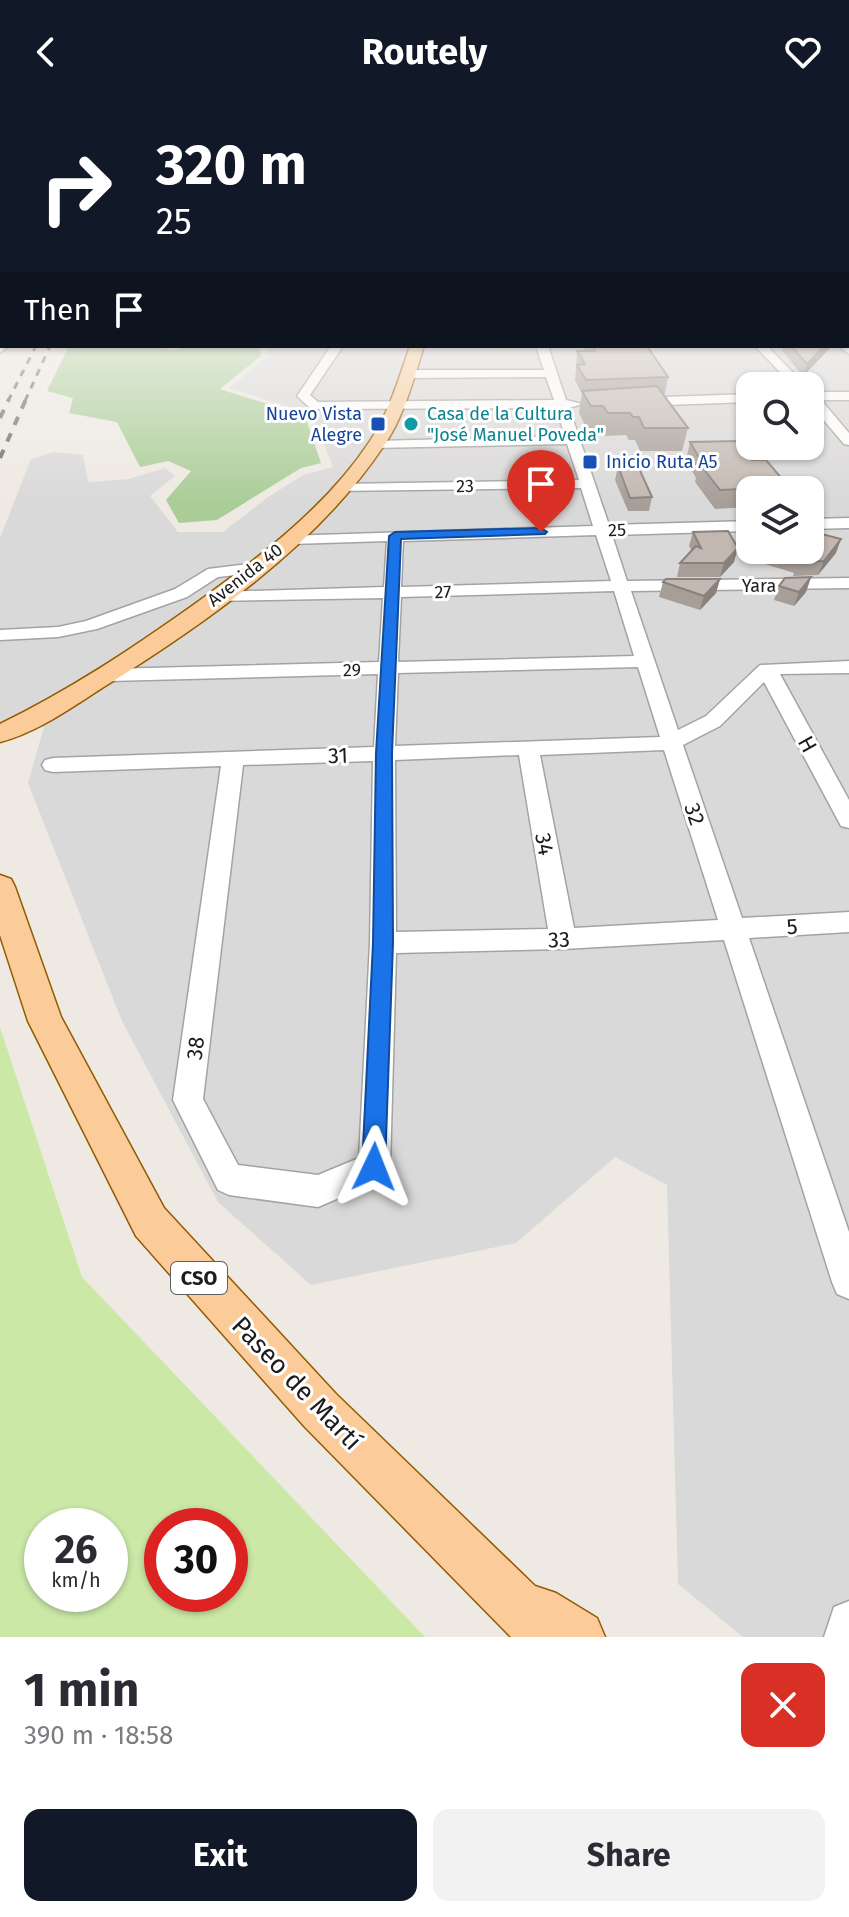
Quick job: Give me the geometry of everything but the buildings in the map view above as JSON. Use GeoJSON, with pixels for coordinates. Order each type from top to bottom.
{"type":"FeatureCollection","features":[{"type":"Feature","properties":{"kind":"main road","name":"Avenida 40"},"geometry":{"type":"LineString","coordinates":[[0,734],[49,712],[109,675],[218,597],[292,539],[377,445],[412,361]]}},
{"type":"Feature","properties":{"kind":"main road","name":"Paseo de Martí"},"geometry":{"type":"LineString","coordinates":[[0,887],[45,1021],[150,1222],[320,1410],[549,1637]]}},
{"type":"Feature","properties":{"kind":"main road","name":"Paseo de Martí"},"geometry":{"type":"LineString","coordinates":[[508,1595],[578,1637]]}},
{"type":"Feature","properties":{"kind":"street"},"geometry":{"type":"LineString","coordinates":[[327,361],[303,396],[315,406],[593,403]]}},
{"type":"Feature","properties":{"kind":"street","name":"32"},"geometry":{"type":"LineString","coordinates":[[547,361],[670,743],[735,929],[849,1282]]}},
{"type":"Feature","properties":{"kind":"street"},"geometry":{"type":"LineString","coordinates":[[407,374],[552,373]]}},
{"type":"Feature","properties":{"kind":"street"},"geometry":{"type":"LineString","coordinates":[[824,397],[849,396]]}},
{"type":"Feature","properties":{"kind":"street"},"geometry":{"type":"LineString","coordinates":[[625,402],[736,398]]}},
{"type":"Feature","properties":{"kind":"street"},"geometry":{"type":"LineString","coordinates":[[824,413],[849,441]]}},
{"type":"Feature","properties":{"kind":"street"},"geometry":{"type":"LineString","coordinates":[[377,445],[572,440]]}},
{"type":"Feature","properties":{"kind":"street","name":"23"},"geometry":{"type":"LineString","coordinates":[[341,488],[589,484]]}},
{"type":"Feature","properties":{"kind":"street"},"geometry":{"type":"LineString","coordinates":[[824,524],[849,523]]}},
{"type":"Feature","properties":{"kind":"street","name":"25"},"geometry":{"type":"LineString","coordinates":[[292,539],[736,526]]}},
{"type":"Feature","properties":{"kind":"street"},"geometry":{"type":"LineString","coordinates":[[383,943],[384,753],[395,536]]}},
{"type":"Feature","properties":{"kind":"street"},"geometry":{"type":"LineString","coordinates":[[0,635],[58,632],[91,625],[181,593],[214,573],[257,568]]}},
{"type":"Feature","properties":{"kind":"street","name":"Yara"},"geometry":{"type":"LineString","coordinates":[[620,586],[849,583]]}},
{"type":"Feature","properties":{"kind":"street","name":"27"},"geometry":{"type":"LineString","coordinates":[[218,597],[620,586]]}},
{"type":"Feature","properties":{"kind":"street","name":"29"},"geometry":{"type":"LineString","coordinates":[[109,675],[644,661]]}},
{"type":"Feature","properties":{"kind":"street"},"geometry":{"type":"LineString","coordinates":[[670,743],[713,721],[767,669],[849,667]]}},
{"type":"Feature","properties":{"kind":"street","name":"H"},"geometry":{"type":"LineString","coordinates":[[767,669],[849,820]]}},
{"type":"Feature","properties":{"kind":"street","name":"31"},"geometry":{"type":"LineString","coordinates":[[53,765],[670,743]]}},
{"type":"Feature","properties":{"kind":"street","name":"34"},"geometry":{"type":"LineString","coordinates":[[528,748],[563,939]]}},
{"type":"Feature","properties":{"kind":"street","name":"38"},"geometry":{"type":"LineString","coordinates":[[233,759],[188,1100],[229,1179],[318,1191],[374,1167],[383,943]]}},
{"type":"Feature","properties":{"kind":"street","name":"5"},"geometry":{"type":"LineString","coordinates":[[735,929],[849,922]]}},
{"type":"Feature","properties":{"kind":"street","name":"33"},"geometry":{"type":"LineString","coordinates":[[383,943],[563,939],[735,929]]}},
{"type":"Feature","properties":{"kind":"street"},"geometry":{"type":"LineString","coordinates":[[845,1637],[849,1622]]}},
{"type":"Feature","properties":{"kind":"shaded area"},"geometry":{"type":"Polygon","coordinates":[[[262,361],[849,361],[849,1637],[743,1637],[678,1584],[667,1185],[615,1157],[516,1243],[311,1285],[218,1202],[122,1021],[28,783],[44,727],[0,730],[0,538],[31,459],[54,452],[83,455],[88,482],[129,479],[165,468],[175,476],[150,496],[178,532],[223,532],[303,475],[333,467],[311,414],[229,388],[262,361]]]}},
{"type":"Feature","properties":{"kind":"green space"},"geometry":{"type":"Polygon","coordinates":[[[62,361],[255,361],[220,389],[305,416],[321,463],[301,468],[217,520],[179,523],[166,500],[191,471],[168,461],[140,467],[117,422],[69,413],[73,398],[47,391],[62,361]]]}},
{"type":"Feature","properties":{"kind":"green space"},"geometry":{"type":"Polygon","coordinates":[[[0,1027],[82,1277],[425,1637],[0,1637],[0,1027]]]}},
{"type":"Feature","properties":{"kind":"railway"},"geometry":{"type":"LineString","coordinates":[[9,400],[29,361]]}},
{"type":"Feature","properties":{"kind":"railway"},"geometry":{"type":"LineString","coordinates":[[25,401],[43,361]]}},
{"type":"Feature","properties":{"kind":"railway"},"geometry":{"type":"LineString","coordinates":[[0,458],[26,399]]}},
{"type":"Feature","properties":{"kind":"railway"},"geometry":{"type":"LineString","coordinates":[[0,418],[9,400]]}},
{"type":"Feature","properties":{"kind":"place","name":"Nuevo Vista Alegre"},"geometry":{"type":"Point","coordinates":[378,424]}},
{"type":"Feature","properties":{"kind":"place","name":"Casa de la Cultura \"José Manuel Poveda\""},"geometry":{"type":"Point","coordinates":[411,424]}},
{"type":"Feature","properties":{"kind":"place","name":"Inicio Ruta A5"},"geometry":{"type":"Point","coordinates":[590,462]}},
{"type":"Feature","properties":{"kind":"route"},"geometry":{"type":"LineString","coordinates":[[374,1167],[383,943],[384,753],[395,536],[541,532]]}}]}
